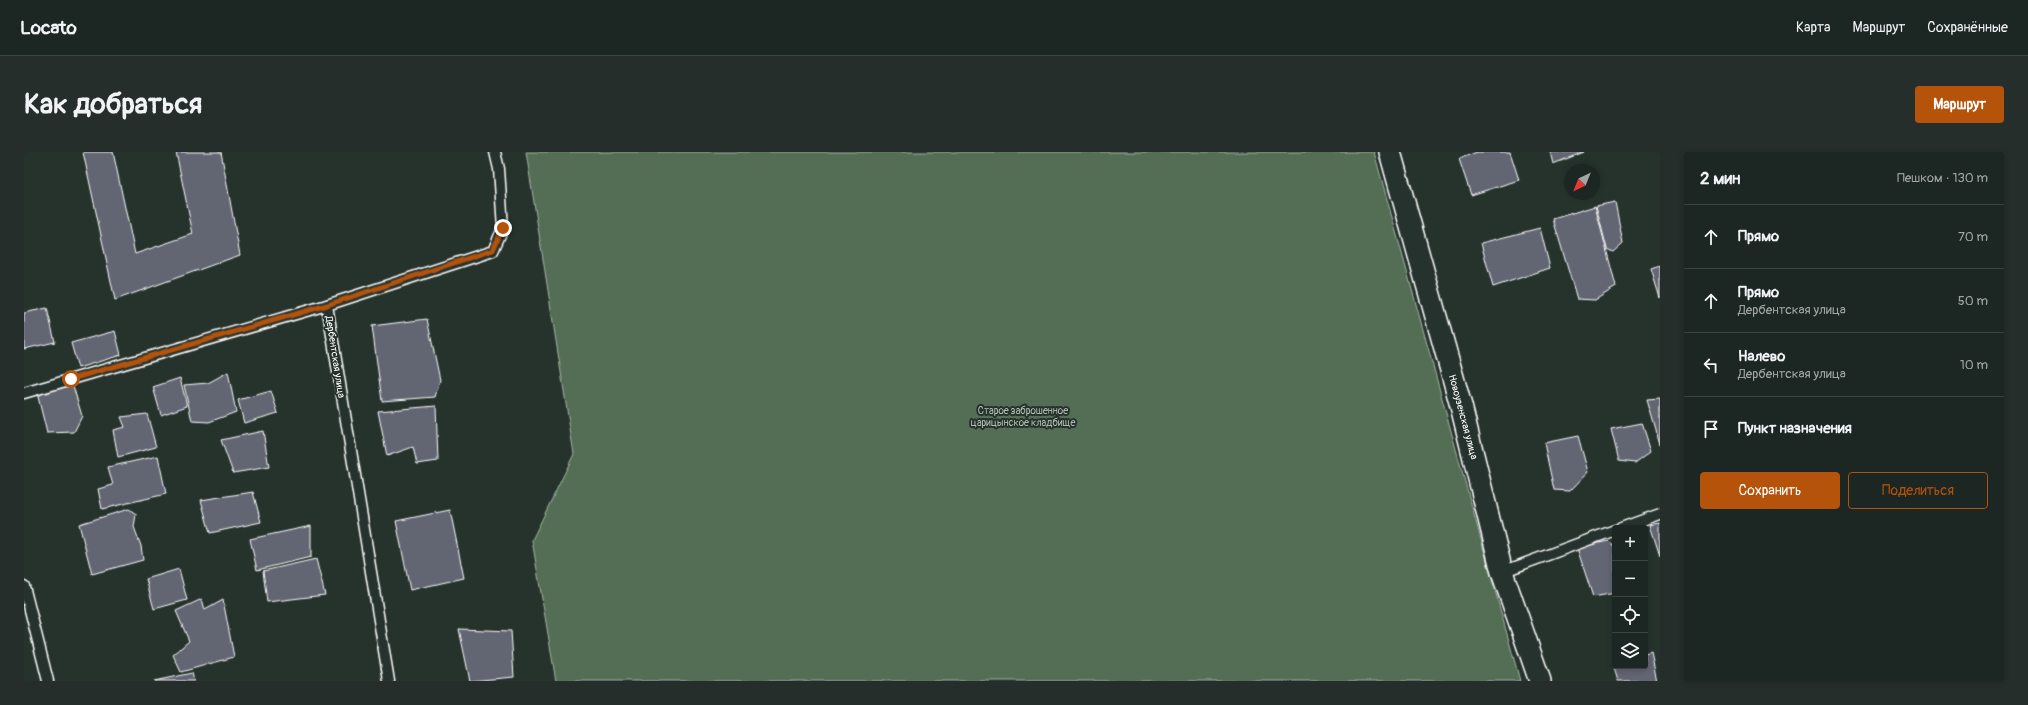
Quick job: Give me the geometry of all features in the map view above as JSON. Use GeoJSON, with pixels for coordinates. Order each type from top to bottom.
{"type":"FeatureCollection","features":[{"type":"Feature","properties":{"kind":"street","name":"Новоузенская улица"},"geometry":{"type":"LineString","coordinates":[[1390,152],[1461,406],[1502,572],[1540,681]]}},
{"type":"Feature","properties":{"kind":"lane","name":"Дербентская улица"},"geometry":{"type":"LineString","coordinates":[[389,681],[327,305],[493,250],[503,228],[499,169],[495,152]]}},
{"type":"Feature","properties":{"kind":"lane"},"geometry":{"type":"LineString","coordinates":[[24,393],[327,305]]}},
{"type":"Feature","properties":{"kind":"lane"},"geometry":{"type":"LineString","coordinates":[[1629,525],[1660,514]]}},
{"type":"Feature","properties":{"kind":"lane"},"geometry":{"type":"LineString","coordinates":[[1502,572],[1612,531]]}},
{"type":"Feature","properties":{"kind":"lane"},"geometry":{"type":"LineString","coordinates":[[24,586],[48,681]]}},
{"type":"Feature","properties":{"kind":"green space","name":"Старое заброшенное царицынское кладбище"},"geometry":{"type":"Polygon","coordinates":[[[526,152],[1374,152],[1520,681],[556,681],[532,540],[574,454],[526,152]]]}},
{"type":"Feature","properties":{"kind":"building"},"geometry":{"type":"Polygon","coordinates":[[[83,152],[113,152],[135,254],[193,234],[176,152],[221,152],[240,255],[115,300],[83,152]]]}},
{"type":"Feature","properties":{"kind":"building"},"geometry":{"type":"Polygon","coordinates":[[[1477,152],[1510,152],[1519,180],[1471,195],[1459,159],[1477,152]]]}},
{"type":"Feature","properties":{"kind":"building"},"geometry":{"type":"Polygon","coordinates":[[[1550,152],[1584,152],[1553,164],[1550,152]]]}},
{"type":"Feature","properties":{"kind":"building"},"geometry":{"type":"Polygon","coordinates":[[[1615,202],[1623,243],[1613,252],[1607,249],[1596,206],[1615,202]]]}},
{"type":"Feature","properties":{"kind":"building"},"geometry":{"type":"Polygon","coordinates":[[[1595,206],[1616,287],[1595,300],[1577,299],[1553,219],[1595,206]]]}},
{"type":"Feature","properties":{"kind":"building"},"geometry":{"type":"Polygon","coordinates":[[[1540,228],[1550,268],[1493,287],[1481,243],[1540,228]]]}},
{"type":"Feature","properties":{"kind":"building"},"geometry":{"type":"Polygon","coordinates":[[[1660,266],[1660,298],[1651,269],[1660,266]]]}},
{"type":"Feature","properties":{"kind":"building"},"geometry":{"type":"Polygon","coordinates":[[[47,308],[55,342],[24,349],[24,313],[47,308]]]}},
{"type":"Feature","properties":{"kind":"building"},"geometry":{"type":"Polygon","coordinates":[[[427,319],[440,380],[435,397],[382,401],[372,326],[427,319]]]}},
{"type":"Feature","properties":{"kind":"building"},"geometry":{"type":"Polygon","coordinates":[[[115,331],[121,355],[78,368],[71,343],[115,331]]]}},
{"type":"Feature","properties":{"kind":"building"},"geometry":{"type":"Polygon","coordinates":[[[228,372],[236,412],[209,422],[192,421],[184,385],[208,383],[228,372]]]}},
{"type":"Feature","properties":{"kind":"building"},"geometry":{"type":"Polygon","coordinates":[[[180,378],[187,406],[161,415],[153,387],[180,378]]]}},
{"type":"Feature","properties":{"kind":"building"},"geometry":{"type":"Polygon","coordinates":[[[71,379],[82,416],[74,432],[47,433],[36,389],[71,379]]]}},
{"type":"Feature","properties":{"kind":"building"},"geometry":{"type":"Polygon","coordinates":[[[271,391],[278,413],[244,423],[238,400],[271,391]]]}},
{"type":"Feature","properties":{"kind":"building"},"geometry":{"type":"Polygon","coordinates":[[[1660,399],[1660,444],[1647,400],[1660,399]]]}},
{"type":"Feature","properties":{"kind":"building"},"geometry":{"type":"Polygon","coordinates":[[[436,406],[438,461],[417,464],[413,447],[387,456],[378,411],[436,406]]]}},
{"type":"Feature","properties":{"kind":"building"},"geometry":{"type":"Polygon","coordinates":[[[147,414],[156,447],[118,457],[113,430],[125,427],[121,417],[147,414]]]}},
{"type":"Feature","properties":{"kind":"building"},"geometry":{"type":"Polygon","coordinates":[[[1642,423],[1651,451],[1635,463],[1619,461],[1611,429],[1642,423]]]}},
{"type":"Feature","properties":{"kind":"building"},"geometry":{"type":"Polygon","coordinates":[[[263,431],[269,467],[233,473],[221,440],[263,431]]]}},
{"type":"Feature","properties":{"kind":"building"},"geometry":{"type":"Polygon","coordinates":[[[1578,436],[1588,472],[1570,491],[1554,490],[1544,443],[1578,436]]]}},
{"type":"Feature","properties":{"kind":"building"},"geometry":{"type":"Polygon","coordinates":[[[158,456],[166,494],[102,509],[98,489],[113,485],[108,467],[158,456]]]}},
{"type":"Feature","properties":{"kind":"building"},"geometry":{"type":"Polygon","coordinates":[[[253,492],[261,522],[210,533],[201,500],[253,492]]]}},
{"type":"Feature","properties":{"kind":"building"},"geometry":{"type":"Polygon","coordinates":[[[129,509],[136,514],[134,527],[141,546],[143,560],[92,574],[79,524],[129,509]]]}},
{"type":"Feature","properties":{"kind":"building"},"geometry":{"type":"Polygon","coordinates":[[[450,510],[464,578],[410,590],[396,521],[450,510]]]}},
{"type":"Feature","properties":{"kind":"building"},"geometry":{"type":"Polygon","coordinates":[[[1660,523],[1660,556],[1650,525],[1660,523]]]}},
{"type":"Feature","properties":{"kind":"building"},"geometry":{"type":"Polygon","coordinates":[[[311,526],[311,557],[257,570],[250,539],[311,526]]]}},
{"type":"Feature","properties":{"kind":"building"},"geometry":{"type":"Polygon","coordinates":[[[1608,541],[1612,544],[1612,594],[1593,597],[1577,548],[1608,541]]]}},
{"type":"Feature","properties":{"kind":"building"},"geometry":{"type":"Polygon","coordinates":[[[316,559],[325,595],[267,602],[263,571],[316,559]]]}},
{"type":"Feature","properties":{"kind":"building"},"geometry":{"type":"Polygon","coordinates":[[[179,569],[187,600],[154,609],[146,579],[179,569]]]}},
{"type":"Feature","properties":{"kind":"building"},"geometry":{"type":"Polygon","coordinates":[[[202,599],[205,610],[223,600],[234,657],[181,672],[173,655],[189,641],[176,611],[202,599]]]}},
{"type":"Feature","properties":{"kind":"building"},"geometry":{"type":"Polygon","coordinates":[[[459,629],[511,631],[514,677],[470,681],[459,629]]]}},
{"type":"Feature","properties":{"kind":"building"},"geometry":{"type":"Polygon","coordinates":[[[1651,653],[1657,681],[1618,681],[1614,669],[1648,669],[1648,654],[1651,653]]]}},
{"type":"Feature","properties":{"kind":"building"},"geometry":{"type":"Polygon","coordinates":[[[192,673],[194,681],[154,681],[192,673]]]}},
{"type":"Feature","properties":{"kind":"route"},"geometry":{"type":"LineString","coordinates":[[71,379],[327,305],[493,250],[503,228]]}}]}
